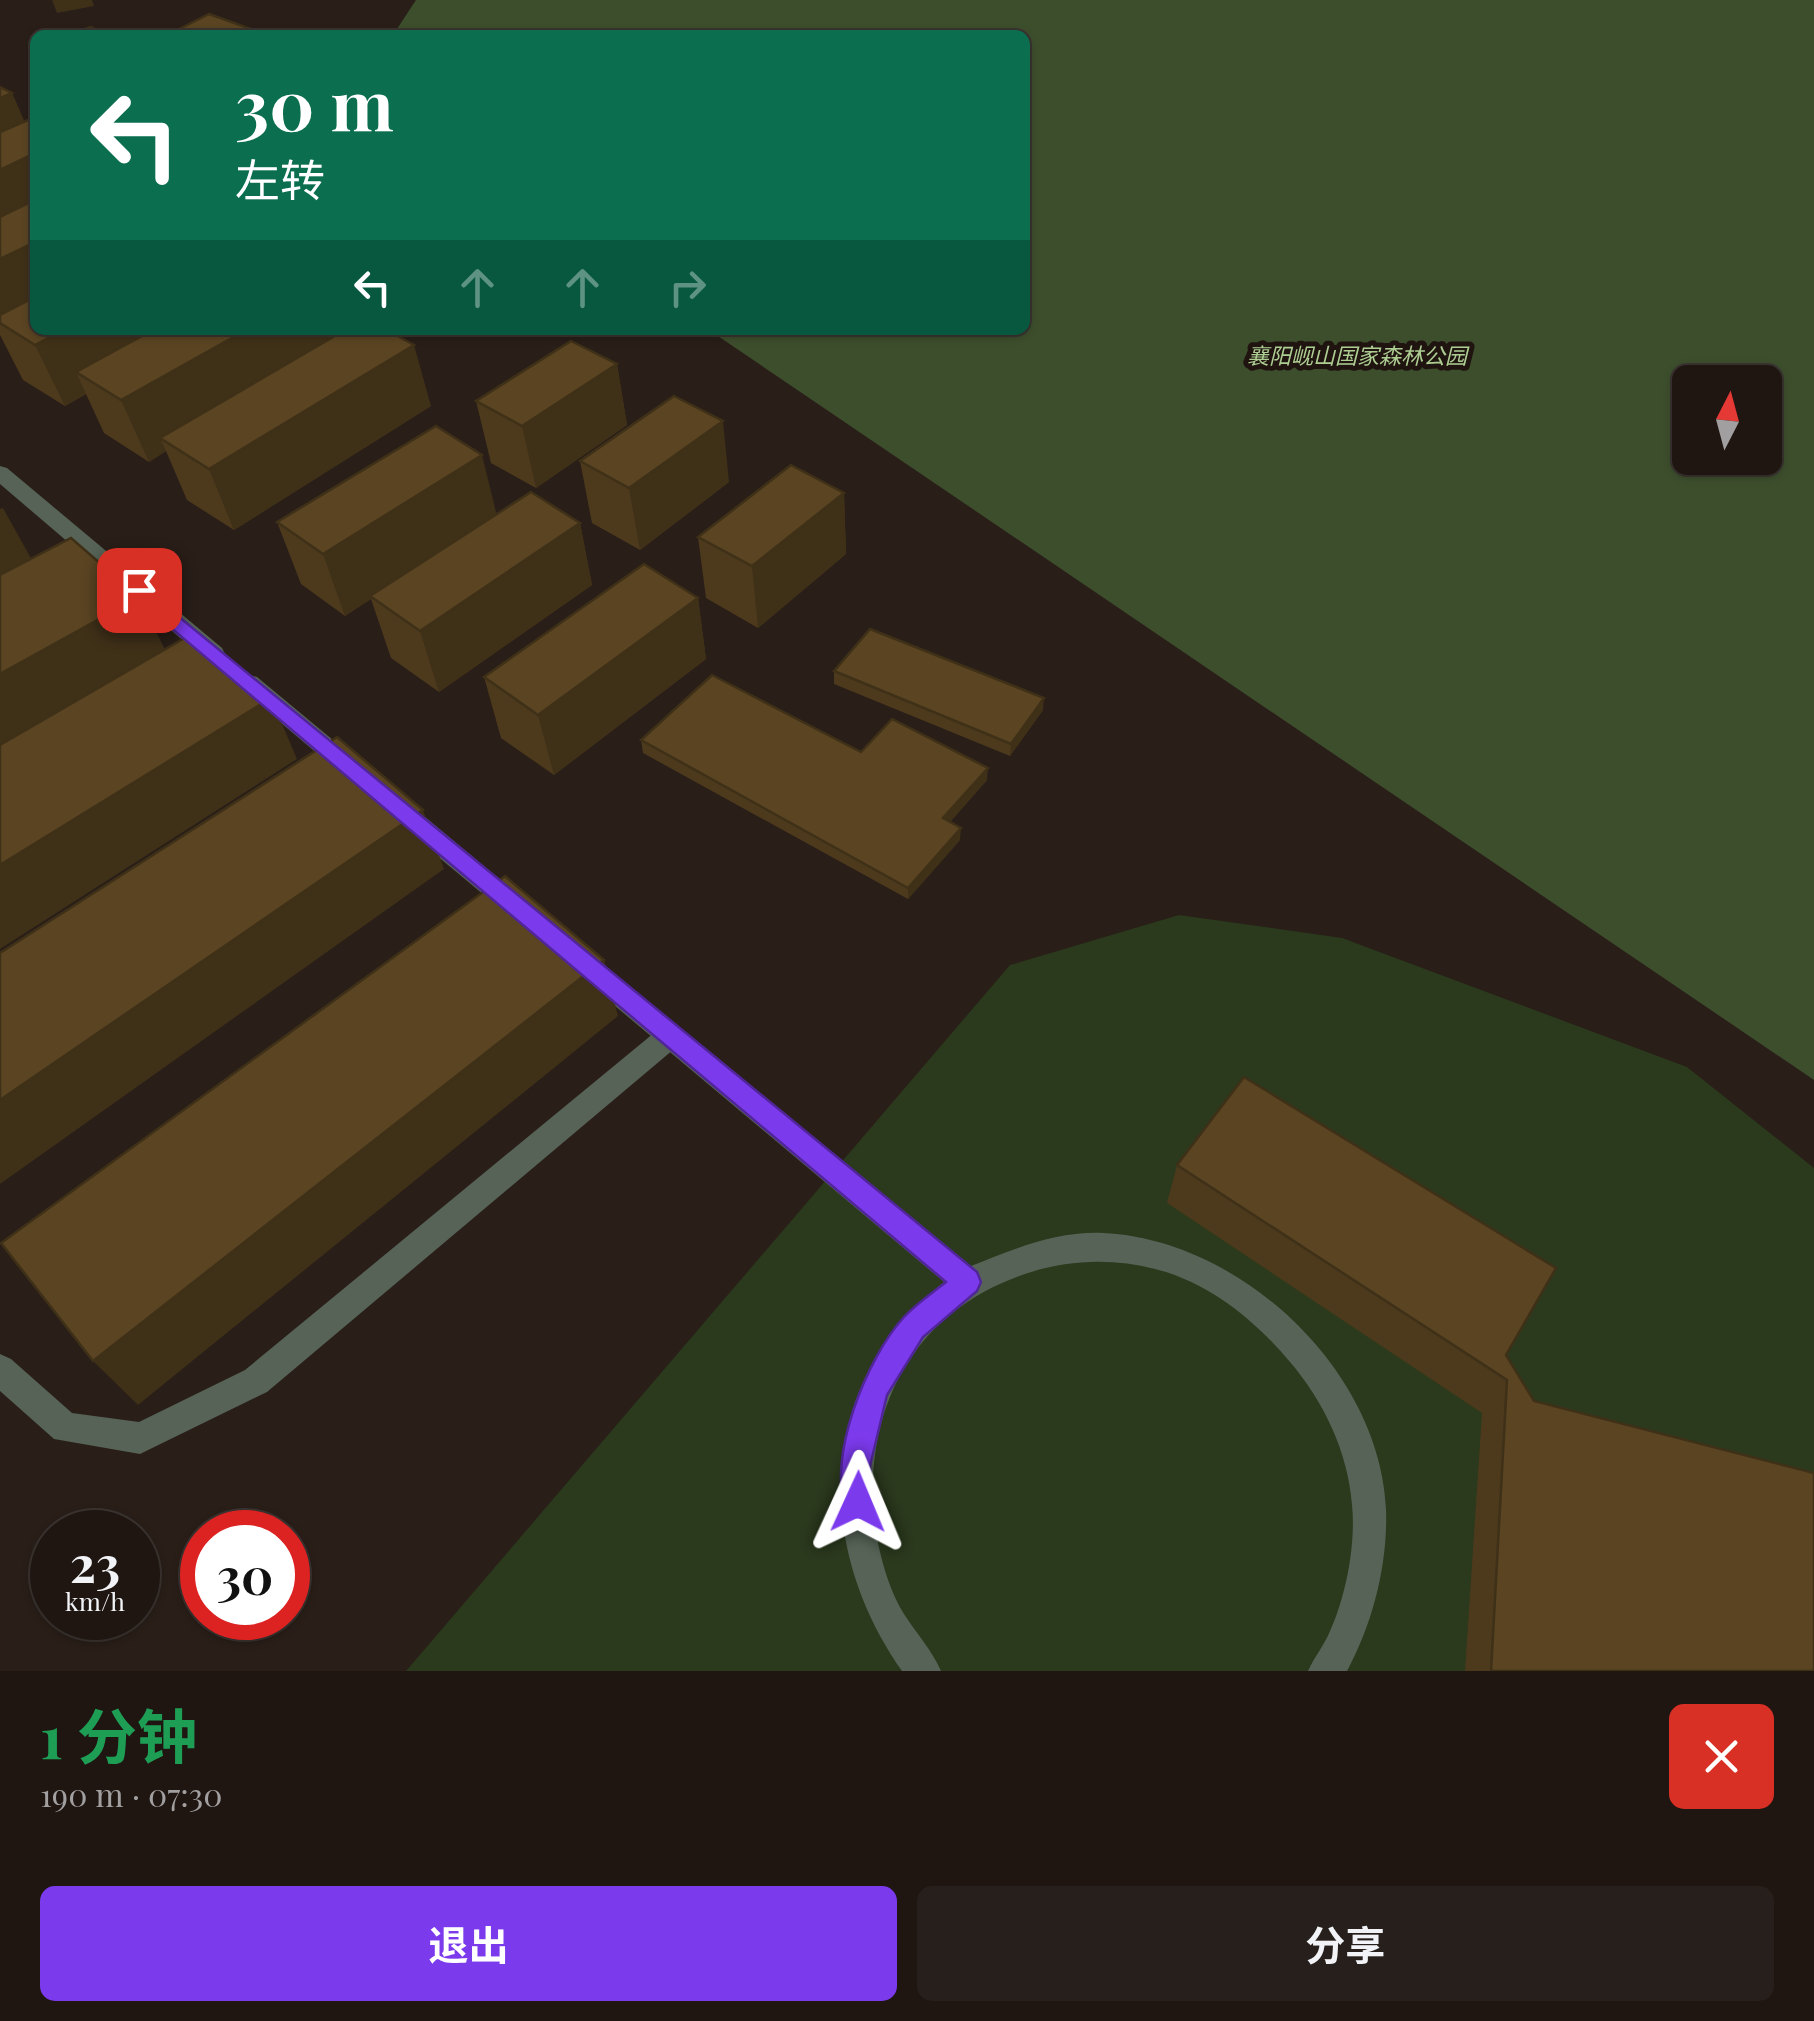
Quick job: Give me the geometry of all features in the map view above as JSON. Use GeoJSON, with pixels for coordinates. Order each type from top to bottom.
{"type":"FeatureCollection","features":[{"type":"Feature","properties":{"kind":"street"},"geometry":{"type":"LineString","coordinates":[[0,474],[101,569],[364,780]]}},
{"type":"Feature","properties":{"kind":"street"},"geometry":{"type":"LineString","coordinates":[[394,805],[541,928]]}},
{"type":"Feature","properties":{"kind":"street"},"geometry":{"type":"LineString","coordinates":[[570,952],[967,1282]]}},
{"type":"Feature","properties":{"kind":"street"},"geometry":{"type":"LineString","coordinates":[[0,1370],[65,1428],[140,1438],[240,1389],[256,1381],[670,1036]]}},
{"type":"Feature","properties":{"kind":"street"},"geometry":{"type":"LineString","coordinates":[[924,1671],[884,1613],[860,1540],[856,1466],[874,1390],[913,1328],[967,1282],[1033,1254],[1106,1247],[1179,1262],[1248,1298],[1306,1352],[1348,1424],[1368,1504],[1363,1589],[1326,1671]]}},
{"type":"Feature","properties":{"kind":"green space","name":"襄阳岘山国家森林公园"},"geometry":{"type":"Polygon","coordinates":[[[416,0],[1814,0],[1814,1080],[716,335],[1030,335],[1030,30],[396,30],[416,0]]]}},
{"type":"Feature","properties":{"kind":"green space"},"geometry":{"type":"Polygon","coordinates":[[[1179,915],[1342,938],[1687,1067],[1814,1168],[1814,1577],[1806,1671],[406,1671],[1010,965],[1179,915]]]}},
{"type":"Feature","properties":{"kind":"building"},"geometry":{"type":"Polygon","coordinates":[[[209,14],[254,30],[177,30],[209,14]]]}},
{"type":"Feature","properties":{"kind":"building"},"geometry":{"type":"Polygon","coordinates":[[[0,87],[12,93],[0,98],[0,87]]]}},
{"type":"Feature","properties":{"kind":"building"},"geometry":{"type":"Polygon","coordinates":[[[30,119],[30,155],[0,170],[0,132],[30,119]]]}},
{"type":"Feature","properties":{"kind":"building"},"geometry":{"type":"Polygon","coordinates":[[[30,202],[30,244],[0,259],[0,217],[30,202]]]}},
{"type":"Feature","properties":{"kind":"building"},"geometry":{"type":"Polygon","coordinates":[[[30,300],[30,335],[54,335],[35,345],[0,323],[0,315],[30,300]]]}},
{"type":"Feature","properties":{"kind":"building"},"geometry":{"type":"Polygon","coordinates":[[[144,335],[237,335],[121,400],[76,372],[144,335]]]}},
{"type":"Feature","properties":{"kind":"building"},"geometry":{"type":"Polygon","coordinates":[[[336,335],[396,335],[414,345],[209,469],[160,438],[336,335]]]}},
{"type":"Feature","properties":{"kind":"building"},"geometry":{"type":"Polygon","coordinates":[[[571,341],[617,364],[522,426],[476,401],[571,341]]]}},
{"type":"Feature","properties":{"kind":"building"},"geometry":{"type":"Polygon","coordinates":[[[674,396],[723,421],[629,488],[580,461],[674,396]]]}},
{"type":"Feature","properties":{"kind":"building"},"geometry":{"type":"Polygon","coordinates":[[[436,426],[482,455],[323,554],[277,522],[436,426]]]}},
{"type":"Feature","properties":{"kind":"building"},"geometry":{"type":"Polygon","coordinates":[[[791,465],[844,493],[752,566],[698,537],[791,465]]]}},
{"type":"Feature","properties":{"kind":"building"},"geometry":{"type":"Polygon","coordinates":[[[531,492],[580,523],[420,631],[370,596],[531,492]]]}},
{"type":"Feature","properties":{"kind":"building"},"geometry":{"type":"Polygon","coordinates":[[[71,538],[139,597],[0,674],[0,575],[71,538]]]}},
{"type":"Feature","properties":{"kind":"building"},"geometry":{"type":"Polygon","coordinates":[[[644,564],[698,598],[538,715],[484,677],[644,564]]]}},
{"type":"Feature","properties":{"kind":"building"},"geometry":{"type":"Polygon","coordinates":[[[870,629],[1044,698],[1011,744],[834,671],[870,629]]]}},
{"type":"Feature","properties":{"kind":"building"},"geometry":{"type":"Polygon","coordinates":[[[195,632],[271,698],[0,865],[0,745],[195,632]]]}},
{"type":"Feature","properties":{"kind":"building"},"geometry":{"type":"Polygon","coordinates":[[[712,675],[861,752],[892,719],[988,768],[943,818],[961,828],[908,888],[641,740],[712,675]]]}},
{"type":"Feature","properties":{"kind":"building"},"geometry":{"type":"Polygon","coordinates":[[[337,737],[423,810],[0,1100],[0,953],[337,737]]]}},
{"type":"Feature","properties":{"kind":"building"},"geometry":{"type":"Polygon","coordinates":[[[505,876],[604,960],[93,1361],[1,1243],[505,876]]]}},
{"type":"Feature","properties":{"kind":"building"},"geometry":{"type":"Polygon","coordinates":[[[1244,1077],[1556,1268],[1506,1355],[1534,1401],[1814,1473],[1814,1671],[1491,1671],[1507,1380],[1177,1165],[1244,1077]]]}},
{"type":"Feature","properties":{"kind":"route"},"geometry":{"type":"LineString","coordinates":[[139,590],[967,1282],[913,1328],[874,1390],[856,1466],[858,1502]]}}]}
